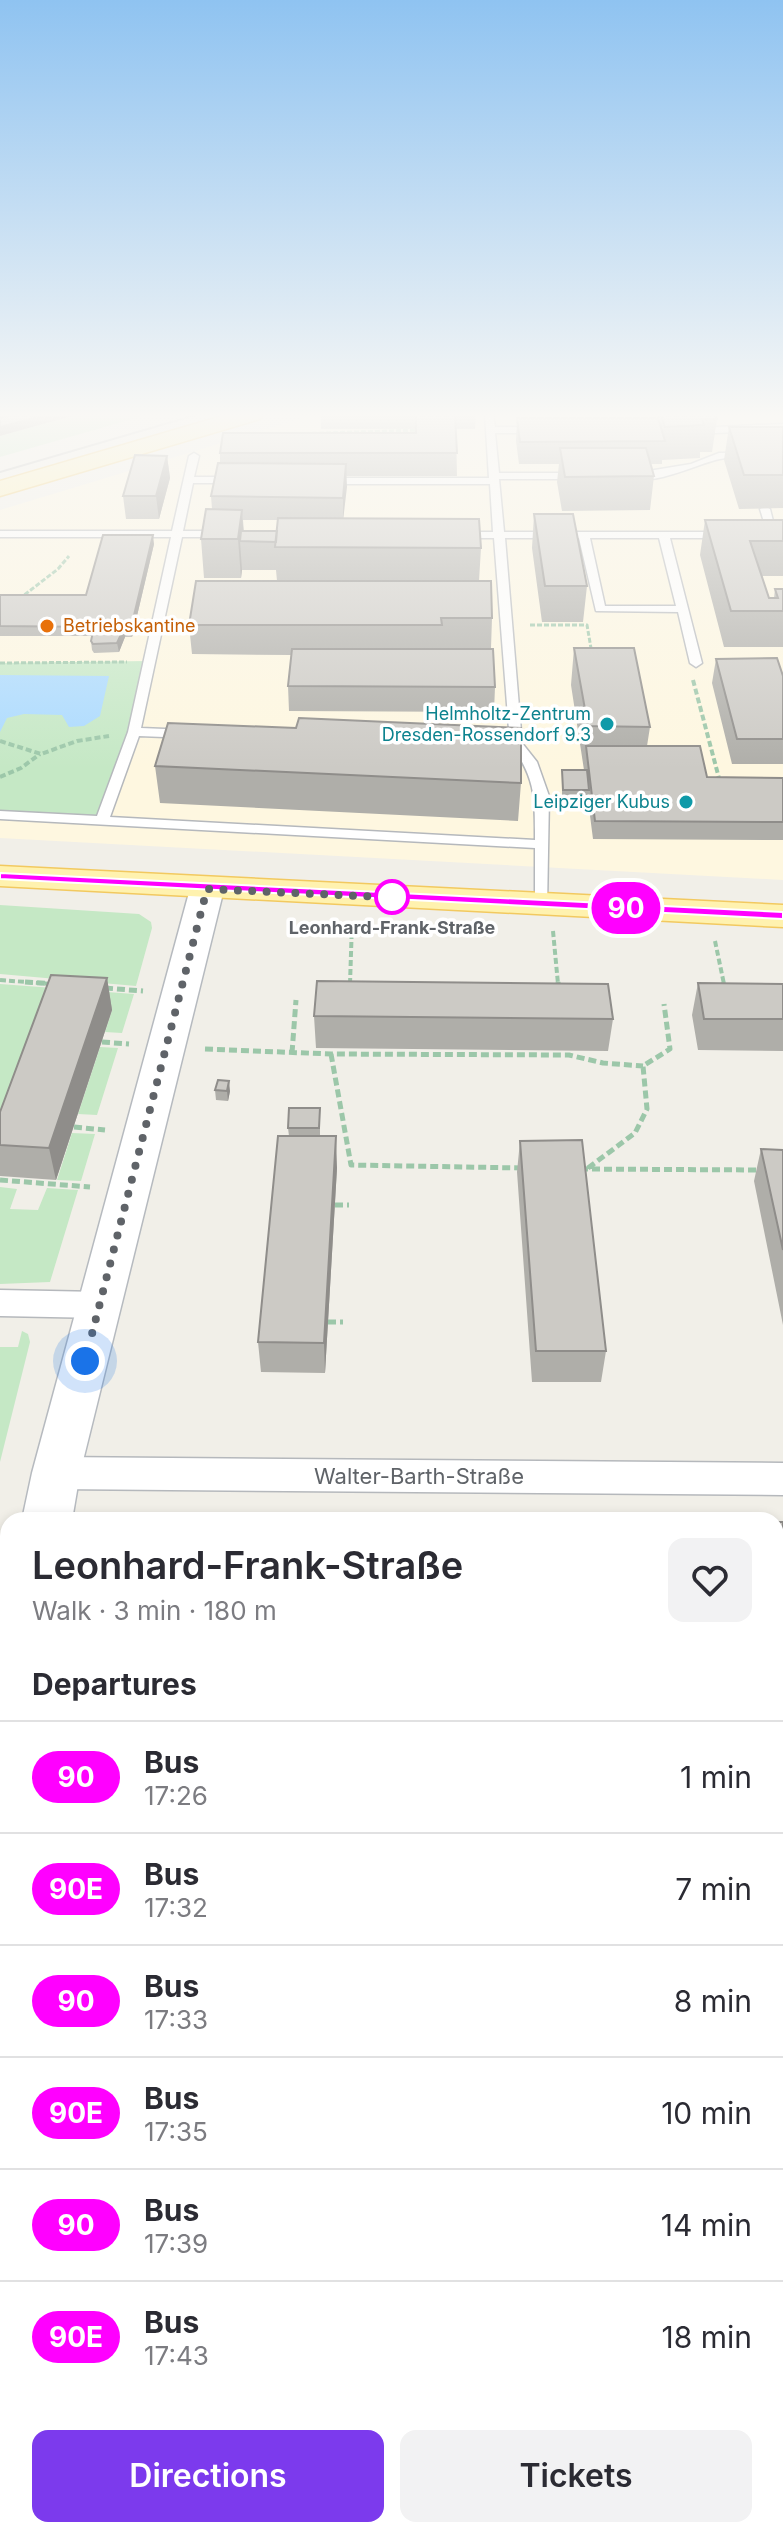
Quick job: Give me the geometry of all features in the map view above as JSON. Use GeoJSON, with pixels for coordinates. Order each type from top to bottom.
{"type":"FeatureCollection","features":[{"type":"Feature","properties":{"kind":"main road"},"geometry":{"type":"LineString","coordinates":[[0,876],[547,916],[783,916]]}},
{"type":"Feature","properties":{"kind":"street"},"geometry":{"type":"LineString","coordinates":[[49,1512],[207,889]]}},
{"type":"Feature","properties":{"kind":"street"},"geometry":{"type":"LineString","coordinates":[[0,1303],[100,1305]]}},
{"type":"Feature","properties":{"kind":"street","name":"Walter-Barth-Straße"},"geometry":{"type":"LineString","coordinates":[[56,1473],[783,1479]]}},
{"type":"Feature","properties":{"kind":"lane"},"geometry":{"type":"LineString","coordinates":[[0,534],[238,534]]}},
{"type":"Feature","properties":{"kind":"lane"},"geometry":{"type":"LineString","coordinates":[[102,820],[134,732],[177,534]]}},
{"type":"Feature","properties":{"kind":"lane"},"geometry":{"type":"LineString","coordinates":[[438,535],[742,535]]}},
{"type":"Feature","properties":{"kind":"lane"},"geometry":{"type":"LineString","coordinates":[[499,535],[516,743],[539,778],[542,796],[547,916]]}},
{"type":"Feature","properties":{"kind":"lane"},"geometry":{"type":"LineString","coordinates":[[584,535],[600,609],[682,609]]}},
{"type":"Feature","properties":{"kind":"lane"},"geometry":{"type":"LineString","coordinates":[[664,535],[696,663]]}},
{"type":"Feature","properties":{"kind":"lane"},"geometry":{"type":"LineString","coordinates":[[757,535],[778,535]]}},
{"type":"Feature","properties":{"kind":"lane"},"geometry":{"type":"LineString","coordinates":[[134,732],[206,734]]}},
{"type":"Feature","properties":{"kind":"lane"},"geometry":{"type":"LineString","coordinates":[[500,743],[516,743]]}},
{"type":"Feature","properties":{"kind":"lane"},"geometry":{"type":"LineString","coordinates":[[0,815],[542,844]]}},
{"type":"Feature","properties":{"kind":"path"},"geometry":{"type":"LineString","coordinates":[[9,599],[18,599],[58,569],[88,534]]}},
{"type":"Feature","properties":{"kind":"path"},"geometry":{"type":"LineString","coordinates":[[506,625],[587,625],[594,663]]}},
{"type":"Feature","properties":{"kind":"path"},"geometry":{"type":"LineString","coordinates":[[0,663],[147,661]]}},
{"type":"Feature","properties":{"kind":"path"},"geometry":{"type":"LineString","coordinates":[[693,677],[722,788],[712,788]]}},
{"type":"Feature","properties":{"kind":"path"},"geometry":{"type":"LineString","coordinates":[[0,777],[21,768],[41,754],[77,741],[134,732]]}},
{"type":"Feature","properties":{"kind":"path"},"geometry":{"type":"LineString","coordinates":[[3,741],[41,754]]}},
{"type":"Feature","properties":{"kind":"path"},"geometry":{"type":"LineString","coordinates":[[547,916],[561,1003]]}},
{"type":"Feature","properties":{"kind":"path"},"geometry":{"type":"LineString","coordinates":[[350,987],[353,918]]}},
{"type":"Feature","properties":{"kind":"path"},"geometry":{"type":"LineString","coordinates":[[713,933],[725,991]]}},
{"type":"Feature","properties":{"kind":"path"},"geometry":{"type":"LineString","coordinates":[[0,980],[62,985]]}},
{"type":"Feature","properties":{"kind":"path"},"geometry":{"type":"LineString","coordinates":[[93,987],[182,993]]}},
{"type":"Feature","properties":{"kind":"path"},"geometry":{"type":"LineString","coordinates":[[292,1053],[296,1000]]}},
{"type":"Feature","properties":{"kind":"path"},"geometry":{"type":"LineString","coordinates":[[215,1049],[331,1054],[569,1055],[603,1063],[643,1066],[670,1049],[664,1004]]}},
{"type":"Feature","properties":{"kind":"path"},"geometry":{"type":"LineString","coordinates":[[102,1042],[132,1045]]}},
{"type":"Feature","properties":{"kind":"path"},"geometry":{"type":"LineString","coordinates":[[331,1054],[351,1165],[524,1168]]}},
{"type":"Feature","properties":{"kind":"path"},"geometry":{"type":"LineString","coordinates":[[587,1169],[635,1133],[647,1109],[643,1066]]}},
{"type":"Feature","properties":{"kind":"path"},"geometry":{"type":"LineString","coordinates":[[571,1169],[768,1170]]}},
{"type":"Feature","properties":{"kind":"path"},"geometry":{"type":"LineString","coordinates":[[0,1180],[131,1190]]}},
{"type":"Feature","properties":{"kind":"path"},"geometry":{"type":"LineString","coordinates":[[335,1205],[349,1205]]}},
{"type":"Feature","properties":{"kind":"path"},"geometry":{"type":"LineString","coordinates":[[328,1322],[343,1322]]}},
{"type":"Feature","properties":{"kind":"shaded area"},"geometry":{"type":"Polygon","coordinates":[[[0,532],[783,532],[783,880],[0,838],[0,532]]]}},
{"type":"Feature","properties":{"kind":"green space"},"geometry":{"type":"Polygon","coordinates":[[[147,661],[134,732],[102,820],[0,815],[0,663],[147,661]]]}},
{"type":"Feature","properties":{"kind":"green space"},"geometry":{"type":"Polygon","coordinates":[[[0,905],[139,914],[151,922],[152,928],[136,986],[0,974],[0,905]]]}},
{"type":"Feature","properties":{"kind":"green space"},"geometry":{"type":"Polygon","coordinates":[[[0,984],[134,994],[122,1033],[105,1032],[112,1010],[0,1124],[0,984]]]}},
{"type":"Feature","properties":{"kind":"green space"},"geometry":{"type":"Polygon","coordinates":[[[100,1047],[118,1048],[97,1115],[78,1114],[100,1047]]]}},
{"type":"Feature","properties":{"kind":"green space"},"geometry":{"type":"Polygon","coordinates":[[[72,1133],[95,1134],[81,1181],[57,1180],[72,1133]]]}},
{"type":"Feature","properties":{"kind":"green space"},"geometry":{"type":"Polygon","coordinates":[[[0,1187],[17,1189],[10,1209],[38,1210],[47,1188],[78,1190],[50,1282],[0,1284],[0,1187]]]}},
{"type":"Feature","properties":{"kind":"green space"},"geometry":{"type":"Polygon","coordinates":[[[22,1331],[28,1334],[30,1342],[0,1462],[0,1347],[18,1347],[22,1331]]]}},
{"type":"Feature","properties":{"kind":"water"},"geometry":{"type":"Polygon","coordinates":[[[0,675],[109,676],[100,716],[84,726],[69,727],[62,715],[24,714],[7,718],[0,732],[0,675]]]}},
{"type":"Feature","properties":{"kind":"building"},"geometry":{"type":"Polygon","coordinates":[[[202,532],[239,532],[238,539],[201,539],[202,532]]]}},
{"type":"Feature","properties":{"kind":"building"},"geometry":{"type":"Polygon","coordinates":[[[241,532],[277,532],[276,542],[240,541],[241,532]]]}},
{"type":"Feature","properties":{"kind":"building"},"geometry":{"type":"Polygon","coordinates":[[[277,532],[480,532],[481,548],[275,547],[277,532]]]}},
{"type":"Feature","properties":{"kind":"building"},"geometry":{"type":"Polygon","coordinates":[[[537,532],[577,532],[587,586],[545,586],[537,532]]]}},
{"type":"Feature","properties":{"kind":"building"},"geometry":{"type":"Polygon","coordinates":[[[709,532],[783,532],[783,541],[750,541],[769,598],[778,598],[775,589],[783,589],[783,611],[731,611],[709,532]]]}},
{"type":"Feature","properties":{"kind":"building"},"geometry":{"type":"Polygon","coordinates":[[[103,535],[153,535],[131,628],[124,628],[117,643],[93,644],[94,627],[0,626],[0,595],[86,595],[103,535]]]}},
{"type":"Feature","properties":{"kind":"building"},"geometry":{"type":"Polygon","coordinates":[[[196,581],[491,581],[492,618],[441,618],[442,625],[189,625],[196,581]]]}},
{"type":"Feature","properties":{"kind":"building"},"geometry":{"type":"Polygon","coordinates":[[[574,648],[634,648],[650,727],[588,726],[574,648]]]}},
{"type":"Feature","properties":{"kind":"building"},"geometry":{"type":"Polygon","coordinates":[[[292,649],[493,649],[495,687],[288,686],[292,649]]]}},
{"type":"Feature","properties":{"kind":"building"},"geometry":{"type":"Polygon","coordinates":[[[777,658],[783,676],[783,739],[737,739],[716,659],[777,658]]]}},
{"type":"Feature","properties":{"kind":"building"},"geometry":{"type":"Polygon","coordinates":[[[299,718],[521,728],[521,783],[155,766],[168,723],[296,728],[299,718]]]}},
{"type":"Feature","properties":{"kind":"building","name":"Leipziger Kubus"},"geometry":{"type":"Polygon","coordinates":[[[586,746],[700,746],[707,777],[783,778],[783,822],[595,821],[586,746]]]}},
{"type":"Feature","properties":{"kind":"building"},"geometry":{"type":"Polygon","coordinates":[[[562,770],[587,770],[589,790],[563,790],[562,770]]]}},
{"type":"Feature","properties":{"kind":"building"},"geometry":{"type":"Polygon","coordinates":[[[51,975],[107,978],[49,1148],[0,1145],[0,1112],[51,975]]]}},
{"type":"Feature","properties":{"kind":"building"},"geometry":{"type":"Polygon","coordinates":[[[317,981],[608,984],[613,1019],[314,1016],[317,981]]]}},
{"type":"Feature","properties":{"kind":"building"},"geometry":{"type":"Polygon","coordinates":[[[698,983],[783,984],[783,1019],[704,1019],[698,983]]]}},
{"type":"Feature","properties":{"kind":"building"},"geometry":{"type":"Polygon","coordinates":[[[218,1080],[229,1081],[227,1091],[215,1090],[218,1080]]]}},
{"type":"Feature","properties":{"kind":"building"},"geometry":{"type":"Polygon","coordinates":[[[289,1108],[320,1108],[319,1128],[288,1128],[289,1108]]]}},
{"type":"Feature","properties":{"kind":"building"},"geometry":{"type":"Polygon","coordinates":[[[278,1136],[336,1136],[324,1343],[258,1342],[278,1136]]]}},
{"type":"Feature","properties":{"kind":"building"},"geometry":{"type":"Polygon","coordinates":[[[582,1140],[606,1351],[536,1351],[520,1141],[582,1140]]]}},
{"type":"Feature","properties":{"kind":"building"},"geometry":{"type":"Polygon","coordinates":[[[761,1149],[783,1150],[783,1250],[761,1149]]]}},
{"type":"Feature","properties":{"kind":"bus line","name":"90"},"geometry":{"type":"LineString","coordinates":[[0,876],[207,889],[783,916]]}},
{"type":"Feature","properties":{"kind":"place","name":"Betriebskantine"},"geometry":{"type":"Point","coordinates":[47,626]}},
{"type":"Feature","properties":{"kind":"place","name":"Helmholtz-Zentrum Dresden-Rossendorf 9.3"},"geometry":{"type":"Point","coordinates":[607,724]}},
{"type":"Feature","properties":{"kind":"place","name":"Leipziger Kubus"},"geometry":{"type":"Point","coordinates":[686,802]}},
{"type":"Feature","properties":{"kind":"place","name":"Leonhard-Frank-Straße"},"geometry":{"type":"Point","coordinates":[392,897]}},
{"type":"Feature","properties":{"kind":"route"},"geometry":{"type":"LineString","coordinates":[[85,1361],[207,889],[404,898],[392,897]]}}]}
